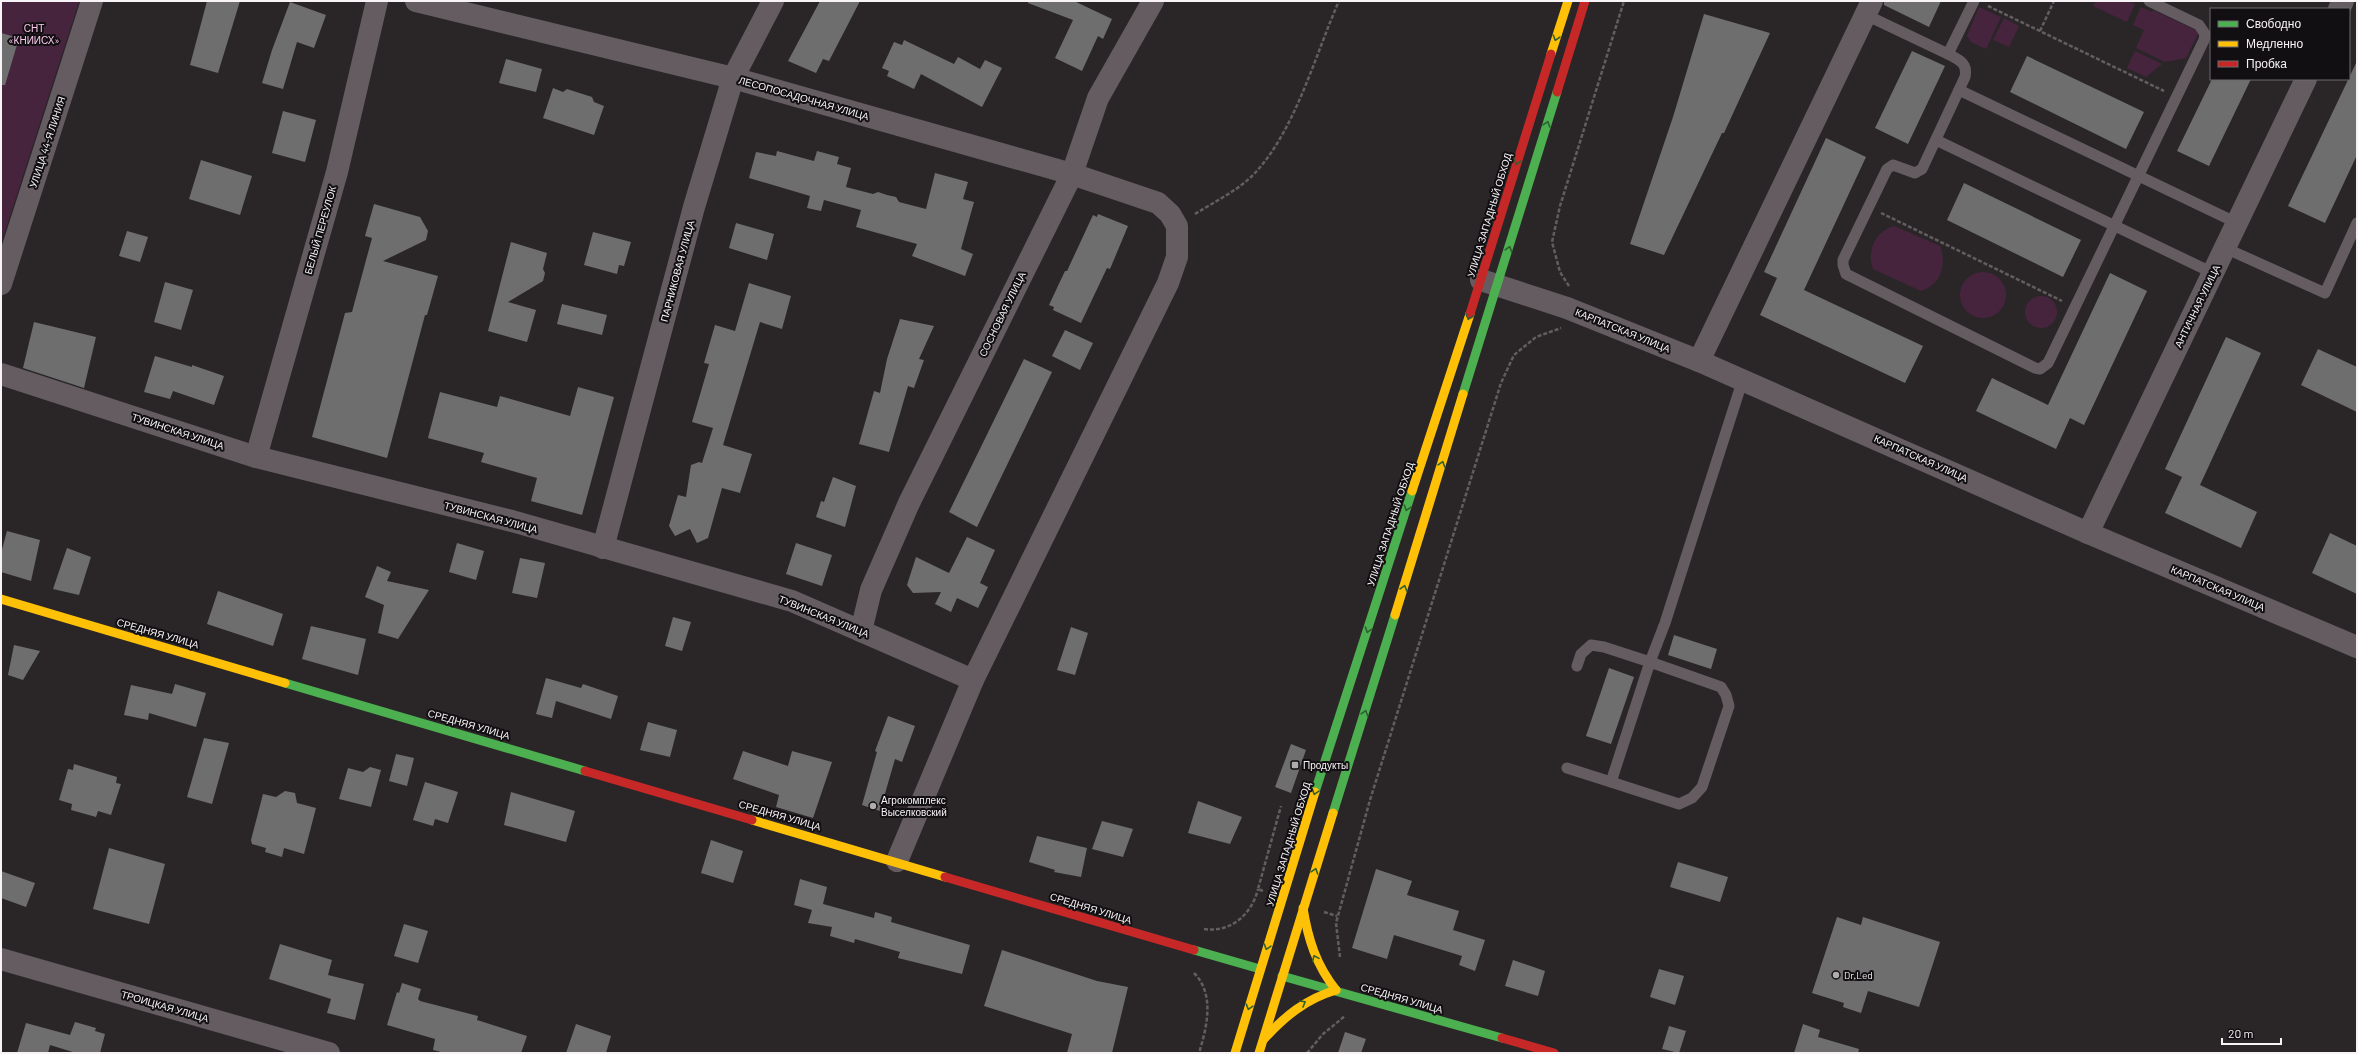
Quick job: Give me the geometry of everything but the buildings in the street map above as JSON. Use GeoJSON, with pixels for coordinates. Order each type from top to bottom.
{"type":"FeatureCollection","features":[{"type":"Feature","properties":{"kind":"main road","name":"УЛИЦА ЗАПАДНЫЙ ОБХОД"},"geometry":{"type":"LineString","coordinates":[[1235,1053],[1271,973],[1303,908],[1489,283],[1568,1]]}},
{"type":"Feature","properties":{"kind":"main road","name":"УЛИЦА ЗАПАДНЫЙ ОБХОД"},"geometry":{"type":"LineString","coordinates":[[1259,1053],[1264,1038],[1271,973],[1318,781],[1585,1]]}},
{"type":"Feature","properties":{"kind":"main road","name":"СРЕДНЯЯ УЛИЦА"},"geometry":{"type":"LineString","coordinates":[[1,599],[897,861],[1271,973],[1336,990],[1554,1053]]}},
{"type":"Feature","properties":{"kind":"main road"},"geometry":{"type":"LineString","coordinates":[[1264,1038],[1287,1013],[1299,1005],[1336,990],[1322,973],[1313,953],[1303,908]]}},
{"type":"Feature","properties":{"kind":"street","name":"УЛИЦА 44-Я ЛИНИЯ"},"geometry":{"type":"LineString","coordinates":[[1,284],[92,1]]}},
{"type":"Feature","properties":{"kind":"street","name":"БЕЛЫЙ ПЕРЕУЛОК"},"geometry":{"type":"LineString","coordinates":[[256,457],[337,172],[377,1]]}},
{"type":"Feature","properties":{"kind":"street","name":"ПАРНИКОВАЯ УЛИЦА"},"geometry":{"type":"LineString","coordinates":[[603,548],[694,207],[733,78],[773,1]]}},
{"type":"Feature","properties":{"kind":"street","name":"СОСНОВАЯ УЛИЦА"},"geometry":{"type":"LineString","coordinates":[[861,631],[871,590],[909,502],[1072,174],[1098,98],[1153,1]]}},
{"type":"Feature","properties":{"kind":"street","name":"ЛЕСОПОСАДОЧНАЯ УЛИЦА"},"geometry":{"type":"LineString","coordinates":[[428,3],[733,78],[1072,174],[1158,203],[1170,214],[1177,226]]}},
{"type":"Feature","properties":{"kind":"street"},"geometry":{"type":"LineString","coordinates":[[1699,360],[1869,8]]}},
{"type":"Feature","properties":{"kind":"street","name":"АНТИЧНАЯ УЛИЦА"},"geometry":{"type":"LineString","coordinates":[[2088,533],[2306,80]]}},
{"type":"Feature","properties":{"kind":"street"},"geometry":{"type":"LineString","coordinates":[[897,861],[973,680],[1168,283],[1177,257],[1177,226]]}},
{"type":"Feature","properties":{"kind":"street","name":"КАРПАТСКАЯ УЛИЦА"},"geometry":{"type":"LineString","coordinates":[[1489,283],[1568,308],[1699,360],[2088,533],[2357,647]]}},
{"type":"Feature","properties":{"kind":"street","name":"ТУВИНСКАЯ УЛИЦА"},"geometry":{"type":"LineString","coordinates":[[1,374],[256,457],[512,521],[792,601],[973,680]]}},
{"type":"Feature","properties":{"kind":"street","name":"ТРОИЦКАЯ УЛИЦА"},"geometry":{"type":"LineString","coordinates":[[1,959],[330,1053]]}},
{"type":"Feature","properties":{"kind":"lane"},"geometry":{"type":"LineString","coordinates":[[1869,8],[1960,60],[1967,70],[1936,140],[1919,172],[1911,172],[1898,166],[1890,166],[1844,260],[1843,265],[1846,274],[2034,368],[2040,369],[2048,363],[2177,96],[2205,34],[2199,25],[2149,1]]}},
{"type":"Feature","properties":{"kind":"lane"},"geometry":{"type":"LineString","coordinates":[[1948,54],[1979,3]]}},
{"type":"Feature","properties":{"kind":"lane"},"geometry":{"type":"LineString","coordinates":[[1959,90],[2138,177],[2237,223]]}},
{"type":"Feature","properties":{"kind":"lane"},"geometry":{"type":"LineString","coordinates":[[1936,140],[2213,273]]}},
{"type":"Feature","properties":{"kind":"lane"},"geometry":{"type":"LineString","coordinates":[[2224,248],[2325,292],[2357,224]]}},
{"type":"Feature","properties":{"kind":"lane"},"geometry":{"type":"LineString","coordinates":[[1611,782],[1650,662],[1665,623],[1743,380]]}},
{"type":"Feature","properties":{"kind":"lane"},"geometry":{"type":"LineString","coordinates":[[1567,768],[1679,804],[1692,798],[1702,787],[1729,706],[1726,694],[1721,687],[1604,647],[1591,645],[1581,654],[1577,666]]}},
{"type":"Feature","properties":{"kind":"path"},"geometry":{"type":"LineString","coordinates":[[1177,226],[1232,191],[1253,175],[1281,137],[1307,83],[1339,1]]}},
{"type":"Feature","properties":{"kind":"path"},"geometry":{"type":"LineString","coordinates":[[1341,960],[1336,923],[1341,902],[1370,800],[1501,383],[1514,355],[1536,337],[1561,328],[1573,293],[1560,272],[1552,242],[1560,206],[1624,1]]}},
{"type":"Feature","properties":{"kind":"path"},"geometry":{"type":"LineString","coordinates":[[2040,31],[2054,1]]}},
{"type":"Feature","properties":{"kind":"path"},"geometry":{"type":"LineString","coordinates":[[1979,3],[2177,96]]}},
{"type":"Feature","properties":{"kind":"path"},"geometry":{"type":"LineString","coordinates":[[1869,207],[2075,307]]}},
{"type":"Feature","properties":{"kind":"path"},"geometry":{"type":"LineString","coordinates":[[1201,929],[1211,930],[1235,924],[1248,912],[1255,900],[1258,889]]}},
{"type":"Feature","properties":{"kind":"path"},"geometry":{"type":"LineString","coordinates":[[1192,970],[1202,980],[1208,1010],[1207,1026],[1199,1053]]}},
{"type":"Feature","properties":{"kind":"path"},"geometry":{"type":"LineString","coordinates":[[1307,1053],[1323,1034],[1346,1015]]}},
{"type":"Feature","properties":{"kind":"green space","name":"СНТ «КНИИСХ»"},"geometry":{"type":"Polygon","coordinates":[[[1,1],[79,1],[1,244],[1,1]]]}},
{"type":"Feature","properties":{"kind":"green space"},"geometry":{"type":"Polygon","coordinates":[[[2096,1],[2128,1],[2135,4],[2127,22],[2093,6],[2096,1]]]}},
{"type":"Feature","properties":{"kind":"green space"},"geometry":{"type":"Polygon","coordinates":[[[1979,7],[2001,17],[1986,49],[1971,42],[1967,36],[1979,7]]]}},
{"type":"Feature","properties":{"kind":"green space"},"geometry":{"type":"Polygon","coordinates":[[[2141,7],[2152,12],[2153,10],[2199,32],[2186,58],[2165,62],[2136,48],[2144,30],[2133,25],[2141,7]]]}},
{"type":"Feature","properties":{"kind":"green space"},"geometry":{"type":"Polygon","coordinates":[[[2004,18],[2019,26],[2009,47],[1993,40],[2004,18]]]}},
{"type":"Feature","properties":{"kind":"green space"},"geometry":{"type":"Polygon","coordinates":[[[2135,51],[2162,64],[2146,77],[2127,68],[2135,51]]]}},
{"type":"Feature","properties":{"kind":"green space"},"geometry":{"type":"Polygon","coordinates":[[[1894,226],[1940,246],[1943,260],[1941,273],[1938,279],[1928,288],[1921,291],[1873,269],[1871,256],[1874,243],[1881,233],[1894,226]]]}},
{"type":"Feature","properties":{"kind":"green space"},"geometry":{"type":"Polygon","coordinates":[[[1983,272],[1996,276],[2002,282],[2006,295],[2002,308],[1996,314],[1983,318],[1970,314],[1964,308],[1960,295],[1964,282],[1970,276],[1983,272]]]}},
{"type":"Feature","properties":{"kind":"green space"},"geometry":{"type":"Polygon","coordinates":[[[2038,296],[2044,296],[2054,303],[2057,312],[2056,318],[2050,325],[2044,328],[2038,328],[2028,321],[2025,315],[2025,309],[2032,299],[2038,296]]]}},
{"type":"Feature","properties":{"kind":"traffic: fast"},"geometry":{"type":"LineString","coordinates":[[1463,394],[1557,92]]}},
{"type":"Feature","properties":{"kind":"traffic: fast"},"geometry":{"type":"LineString","coordinates":[[1315,792],[1412,491]]}},
{"type":"Feature","properties":{"kind":"traffic: fast"},"geometry":{"type":"LineString","coordinates":[[1333,813],[1395,615]]}},
{"type":"Feature","properties":{"kind":"traffic: fast"},"geometry":{"type":"LineString","coordinates":[[285,683],[585,771]]}},
{"type":"Feature","properties":{"kind":"traffic: fast"},"geometry":{"type":"LineString","coordinates":[[1194,950],[1260,969]]}},
{"type":"Feature","properties":{"kind":"traffic: fast"},"geometry":{"type":"LineString","coordinates":[[1282,976],[1502,1038]]}},
{"type":"Feature","properties":{"kind":"traffic: slow"},"geometry":{"type":"LineString","coordinates":[[1551,54],[1568,1]]}},
{"type":"Feature","properties":{"kind":"traffic: slow"},"geometry":{"type":"LineString","coordinates":[[1412,491],[1470,314]]}},
{"type":"Feature","properties":{"kind":"traffic: slow"},"geometry":{"type":"LineString","coordinates":[[1395,615],[1463,394]]}},
{"type":"Feature","properties":{"kind":"traffic: slow"},"geometry":{"type":"LineString","coordinates":[[1,599],[285,683]]}},
{"type":"Feature","properties":{"kind":"traffic: slow"},"geometry":{"type":"LineString","coordinates":[[1235,1053],[1315,792]]}},
{"type":"Feature","properties":{"kind":"traffic: slow"},"geometry":{"type":"LineString","coordinates":[[1259,1053],[1333,813]]}},
{"type":"Feature","properties":{"kind":"traffic: slow"},"geometry":{"type":"LineString","coordinates":[[752,820],[945,877]]}},
{"type":"Feature","properties":{"kind":"traffic: slow"},"geometry":{"type":"LineString","coordinates":[[1303,908],[1310,941],[1318,961],[1329,981],[1336,990]]}},
{"type":"Feature","properties":{"kind":"traffic: slow"},"geometry":{"type":"LineString","coordinates":[[1264,1039],[1297,1009],[1315,998],[1336,990]]}},
{"type":"Feature","properties":{"kind":"traffic: jam"},"geometry":{"type":"LineString","coordinates":[[1557,92],[1585,1]]}},
{"type":"Feature","properties":{"kind":"traffic: jam"},"geometry":{"type":"LineString","coordinates":[[1470,314],[1551,54]]}},
{"type":"Feature","properties":{"kind":"traffic: jam"},"geometry":{"type":"LineString","coordinates":[[585,771],[752,820]]}},
{"type":"Feature","properties":{"kind":"traffic: jam"},"geometry":{"type":"LineString","coordinates":[[945,877],[1194,950]]}},
{"type":"Feature","properties":{"kind":"traffic: jam"},"geometry":{"type":"LineString","coordinates":[[1502,1038],[1554,1053]]}},
{"type":"Feature","properties":{"kind":"place","name":"Продукты"},"geometry":{"type":"Point","coordinates":[1295,765]}},
{"type":"Feature","properties":{"kind":"place","name":"Агрокомплекс Выселковский"},"geometry":{"type":"Point","coordinates":[873,806]}},
{"type":"Feature","properties":{"kind":"place","name":"Dr.Led"},"geometry":{"type":"Point","coordinates":[1836,975]}}]}
